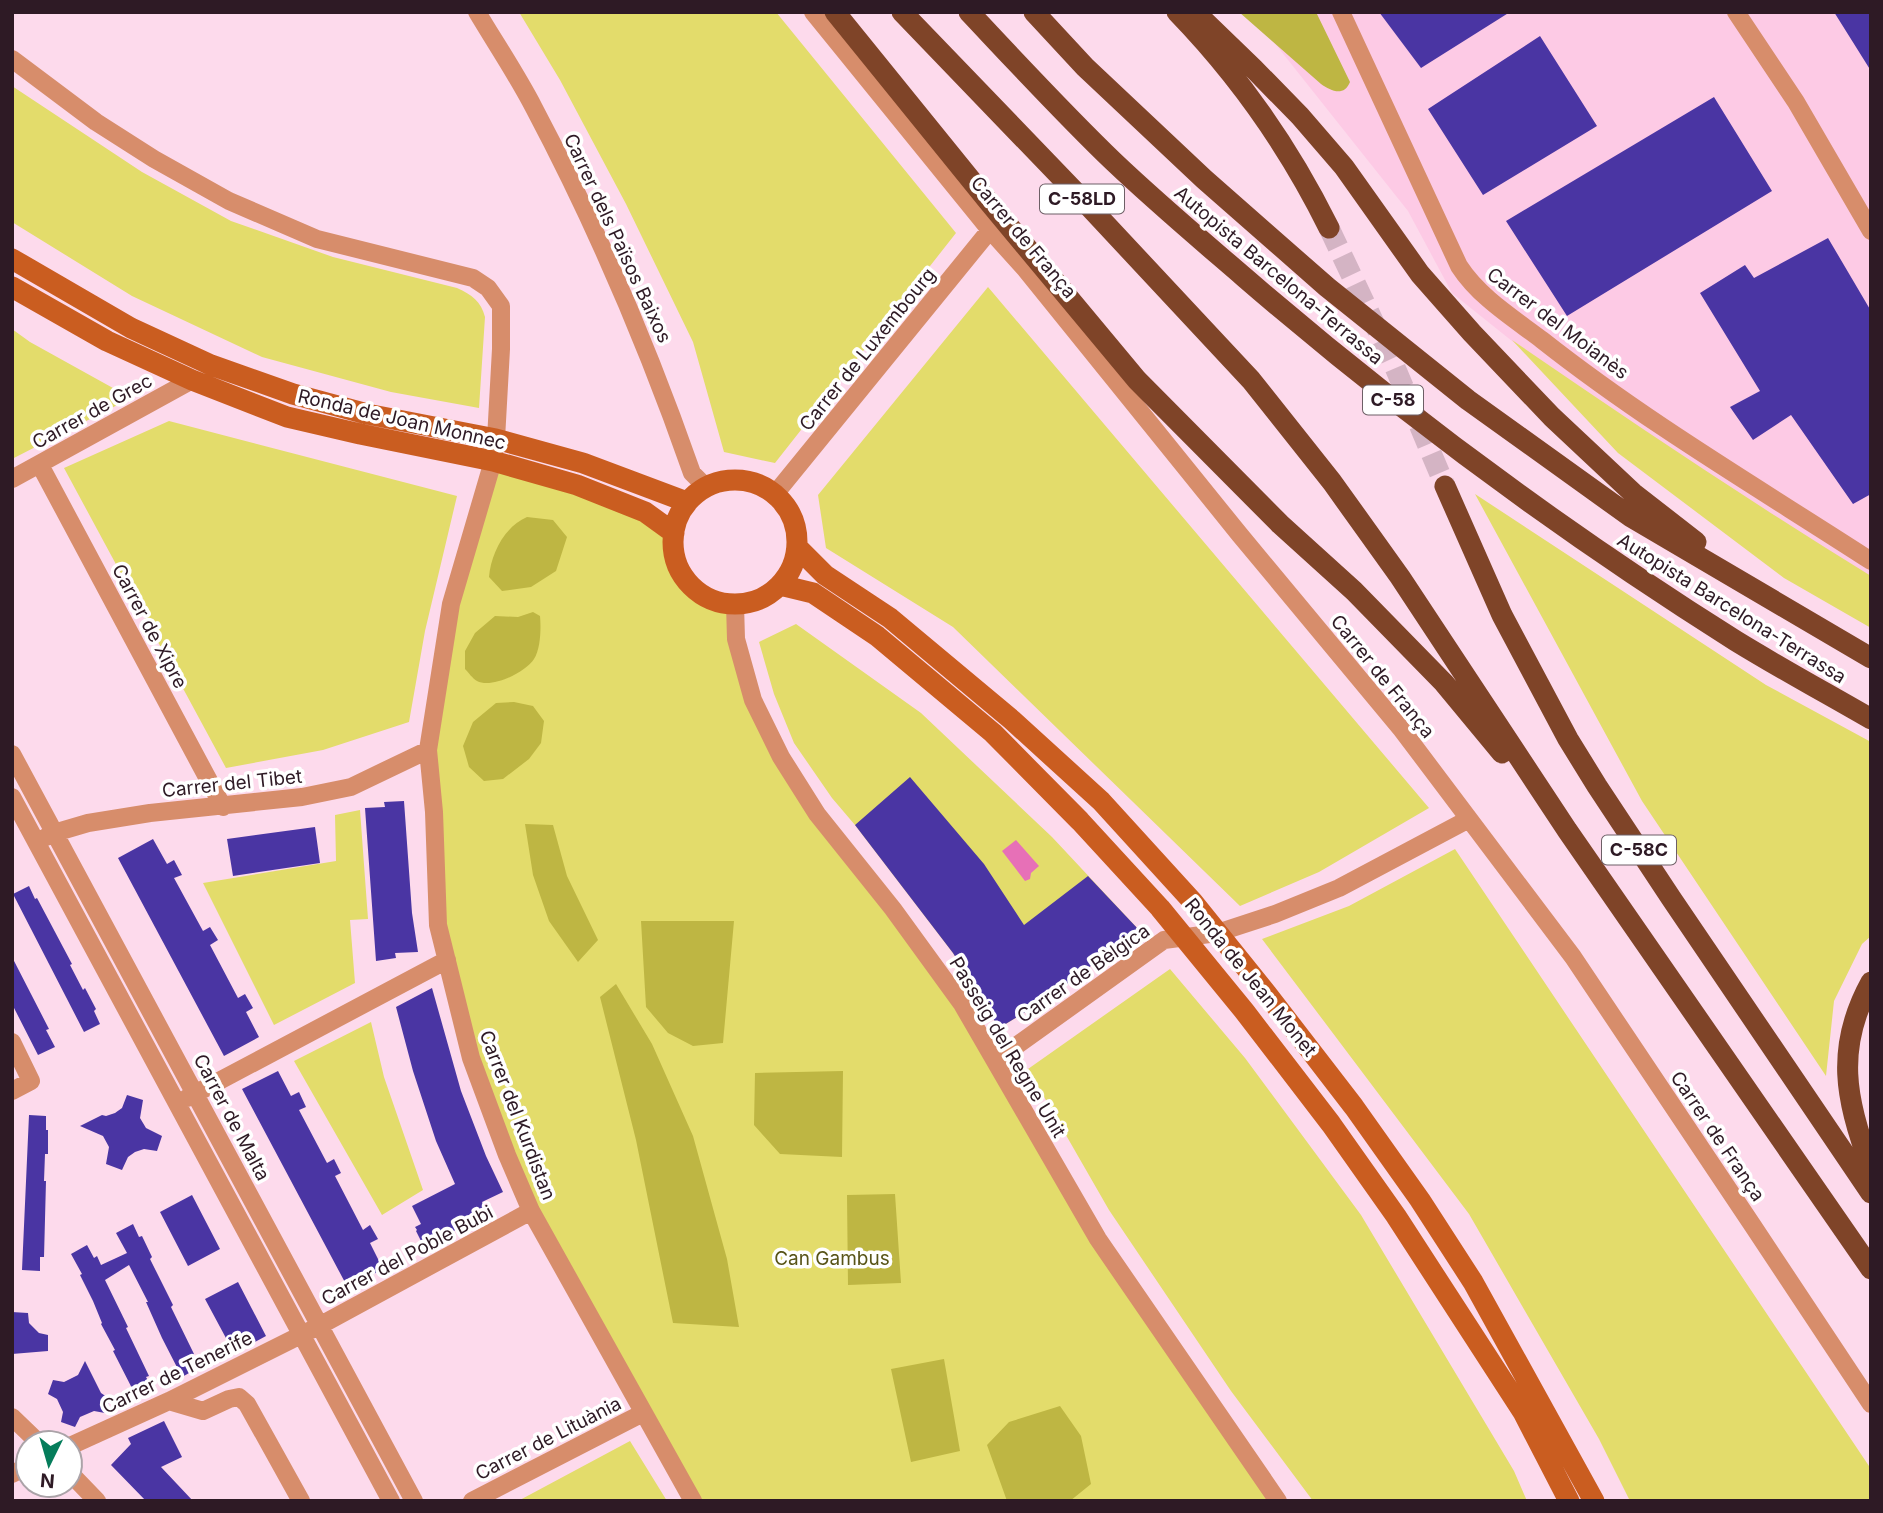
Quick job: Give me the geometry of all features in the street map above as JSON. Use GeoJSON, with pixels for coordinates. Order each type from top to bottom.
{"type":"FeatureCollection","features":[{"type":"Feature","properties":{"kind":"highway"},"geometry":{"type":"LineString","coordinates":[[835,12],[1137,380],[1280,524],[1354,591],[1444,683],[1567,830]]}},
{"type":"Feature","properties":{"kind":"highway","name":"C-58LD"},"geometry":{"type":"LineString","coordinates":[[902,12],[1251,380]]}},
{"type":"Feature","properties":{"kind":"highway","name":"Autopista Barcelona-Terrassa"},"geometry":{"type":"LineString","coordinates":[[970,12],[1114,162],[1180,222],[1297,323],[1449,444],[1601,554],[1738,642],[1871,719]]}},
{"type":"Feature","properties":{"kind":"highway","name":"Autopista Barcelona-Terrassa"},"geometry":{"type":"LineString","coordinates":[[1034,12],[1086,66],[1204,178],[1327,287],[1468,400],[1631,517],[1871,658]]}},
{"type":"Feature","properties":{"kind":"highway"},"geometry":{"type":"LineString","coordinates":[[1178,12],[1209,46],[1275,134],[1302,176],[1329,228]]}},
{"type":"Feature","properties":{"kind":"highway"},"geometry":{"type":"LineString","coordinates":[[1195,12],[1300,116],[1344,167],[1420,274],[1552,416],[1633,493],[1767,598]]}},
{"type":"Feature","properties":{"kind":"highway","name":"C-58C"},"geometry":{"type":"LineString","coordinates":[[1251,380],[1332,482],[1392,566],[1567,830],[1871,1269]]}},
{"type":"Feature","properties":{"kind":"highway","name":"C-58C"},"geometry":{"type":"LineString","coordinates":[[1445,485],[1502,615],[1568,739],[1664,887],[1871,1194]]}},
{"type":"Feature","properties":{"kind":"highway"},"geometry":{"type":"LineString","coordinates":[[1871,982],[1862,997],[1851,1032],[1847,1068],[1854,1120],[1871,1167]]}},
{"type":"Feature","properties":{"kind":"street","name":"Carrer dels Països Baixos"},"geometry":{"type":"LineString","coordinates":[[477,12],[533,106],[596,231],[643,339],[692,473],[706,487]]}},
{"type":"Feature","properties":{"kind":"street","name":"Carrer de França"},"geometry":{"type":"LineString","coordinates":[[813,12],[1402,730],[1573,957],[1871,1404]]}},
{"type":"Feature","properties":{"kind":"street","name":"Carrer del Moianès"},"geometry":{"type":"LineString","coordinates":[[1341,12],[1459,266],[1468,280],[1563,357],[1676,437],[1871,561]]}},
{"type":"Feature","properties":{"kind":"street"},"geometry":{"type":"LineString","coordinates":[[1736,12],[1796,102],[1871,231]]}},
{"type":"Feature","properties":{"kind":"street","name":"Carrer del Kurdistan"},"geometry":{"type":"LineString","coordinates":[[12,59],[96,122],[154,159],[229,201],[317,239],[473,278],[488,288],[501,306],[501,349],[493,461],[451,604],[428,751],[434,812],[438,925],[471,1058],[531,1211],[693,1501]]}},
{"type":"Feature","properties":{"kind":"street","name":"Carrer de Luxembourg"},"geometry":{"type":"LineString","coordinates":[[775,494],[990,230]]}},
{"type":"Feature","properties":{"kind":"street","name":"Ronda de Joan Monnec"},"geometry":{"type":"LineString","coordinates":[[12,259],[131,328],[211,365],[293,394],[367,414],[496,439],[583,464],[687,502]]}},
{"type":"Feature","properties":{"kind":"street","name":"Ronda de Joan Monnec"},"geometry":{"type":"LineString","coordinates":[[12,287],[107,341],[192,380],[287,416],[493,461],[577,485],[645,512],[674,533]]}},
{"type":"Feature","properties":{"kind":"street","name":"Carrer de Grec"},"geometry":{"type":"LineString","coordinates":[[12,479],[192,380]]}},
{"type":"Feature","properties":{"kind":"street","name":"Carrer de Xipre"},"geometry":{"type":"LineString","coordinates":[[40,465],[223,807]]}},
{"type":"Feature","properties":{"kind":"street"},"geometry":{"type":"LineString","coordinates":[[742,480],[760,484],[775,494],[788,509],[796,527],[797,547],[792,568],[780,585],[760,599],[735,604],[712,599],[695,589],[681,572],[675,555],[674,533],[678,517],[687,502],[706,487],[723,481],[742,480]]}},
{"type":"Feature","properties":{"kind":"street","name":"Ronda de Jean Monet"},"geometry":{"type":"LineString","coordinates":[[797,547],[825,575],[890,618],[1101,800],[1193,902],[1268,994],[1354,1107],[1420,1200],[1473,1282],[1594,1501]]}},
{"type":"Feature","properties":{"kind":"street","name":"Ronda de Jean Monet"},"geometry":{"type":"LineString","coordinates":[[780,585],[813,593],[877,636],[993,733],[1080,821],[1160,908],[1276,1053],[1396,1216],[1523,1412],[1569,1501]]}},
{"type":"Feature","properties":{"kind":"street","name":"Passeig del Regne Unit"},"geometry":{"type":"LineString","coordinates":[[735,604],[736,639],[753,700],[781,757],[817,814],[893,909],[957,997],[1098,1239],[1278,1501]]}},
{"type":"Feature","properties":{"kind":"street","name":"Carrer del Tibet"},"geometry":{"type":"LineString","coordinates":[[37,842],[54,833],[88,823],[150,813],[302,797],[351,787],[428,751]]}},
{"type":"Feature","properties":{"kind":"street","name":"Carrer de Malta"},"geometry":{"type":"LineString","coordinates":[[12,754],[414,1501]]}},
{"type":"Feature","properties":{"kind":"street"},"geometry":{"type":"LineString","coordinates":[[12,797],[391,1501]]}},
{"type":"Feature","properties":{"kind":"street","name":"Carrer de Bèlgica"},"geometry":{"type":"LineString","coordinates":[[995,1061],[1164,940],[1217,933],[1275,914],[1339,888],[1469,819]]}},
{"type":"Feature","properties":{"kind":"street"},"geometry":{"type":"LineString","coordinates":[[177,1103],[447,960]]}},
{"type":"Feature","properties":{"kind":"street"},"geometry":{"type":"LineString","coordinates":[[12,1042],[31,1081],[12,1091]]}},
{"type":"Feature","properties":{"kind":"street","name":"Carrer del Poble Bubi"},"geometry":{"type":"LineString","coordinates":[[301,1334],[531,1211]]}},
{"type":"Feature","properties":{"kind":"street","name":"Carrer de Tenerife"},"geometry":{"type":"LineString","coordinates":[[84,1440],[169,1401],[301,1334]]}},
{"type":"Feature","properties":{"kind":"street"},"geometry":{"type":"LineString","coordinates":[[169,1401],[203,1412],[239,1397],[247,1404],[300,1501]]}},
{"type":"Feature","properties":{"kind":"street","name":"Carrer de Lituània"},"geometry":{"type":"LineString","coordinates":[[472,1501],[643,1413]]}},
{"type":"Feature","properties":{"kind":"street"},"geometry":{"type":"LineString","coordinates":[[84,1488],[97,1501]]}},
{"type":"Feature","properties":{"kind":"shaded area"},"geometry":{"type":"Polygon","coordinates":[[[1239,12],[1316,12],[1350,82],[1347,87],[1337,91],[1321,84],[1239,12]]]}},
{"type":"Feature","properties":{"kind":"shaded area"},"geometry":{"type":"Polygon","coordinates":[[[1250,12],[1871,12],[1871,605],[1567,385],[1452,293],[1408,211],[1250,12]]]}},
{"type":"Feature","properties":{"kind":"shaded area"},"geometry":{"type":"Polygon","coordinates":[[[527,517],[553,520],[567,537],[556,571],[531,587],[502,591],[489,577],[493,559],[505,534],[527,517]]]}},
{"type":"Feature","properties":{"kind":"shaded area"},"geometry":{"type":"Polygon","coordinates":[[[533,612],[540,616],[540,632],[538,649],[530,664],[500,681],[483,683],[474,679],[465,669],[465,651],[475,633],[495,616],[518,617],[533,612]]]}},
{"type":"Feature","properties":{"kind":"shaded area"},"geometry":{"type":"Polygon","coordinates":[[[514,702],[533,706],[544,721],[541,743],[529,759],[503,779],[484,781],[469,767],[463,746],[473,722],[496,703],[514,702]]]}},
{"type":"Feature","properties":{"kind":"shaded area"},"geometry":{"type":"Polygon","coordinates":[[[525,824],[553,825],[567,876],[598,940],[578,962],[549,921],[533,875],[525,824]]]}},
{"type":"Feature","properties":{"kind":"shaded area"},"geometry":{"type":"Polygon","coordinates":[[[1016,840],[1039,866],[1031,873],[1030,879],[1025,881],[1002,851],[1016,840]]]}},
{"type":"Feature","properties":{"kind":"shaded area"},"geometry":{"type":"Polygon","coordinates":[[[641,921],[734,921],[723,1043],[693,1046],[668,1033],[646,1007],[641,921]]]}},
{"type":"Feature","properties":{"kind":"shaded area"},"geometry":{"type":"Polygon","coordinates":[[[616,984],[652,1044],[693,1136],[727,1259],[739,1327],[673,1323],[636,1140],[600,997],[616,984]]]}},
{"type":"Feature","properties":{"kind":"shaded area"},"geometry":{"type":"Polygon","coordinates":[[[843,1071],[842,1157],[780,1154],[754,1125],[755,1073],[843,1071]]]}},
{"type":"Feature","properties":{"kind":"shaded area"},"geometry":{"type":"Polygon","coordinates":[[[895,1194],[901,1283],[848,1285],[847,1195],[895,1194]]]}},
{"type":"Feature","properties":{"kind":"shaded area"},"geometry":{"type":"Polygon","coordinates":[[[944,1359],[960,1451],[911,1462],[891,1369],[944,1359]]]}},
{"type":"Feature","properties":{"kind":"shaded area"},"geometry":{"type":"Polygon","coordinates":[[[1060,1406],[1081,1436],[1091,1484],[1070,1501],[1007,1501],[987,1445],[1009,1422],[1060,1406]]]}},
{"type":"Feature","properties":{"kind":"green space"},"geometry":{"type":"Polygon","coordinates":[[[519,12],[776,12],[956,233],[775,463],[724,452],[693,342],[626,204],[560,80],[519,12]]]}},
{"type":"Feature","properties":{"kind":"green space"},"geometry":{"type":"Polygon","coordinates":[[[12,86],[142,172],[231,221],[333,257],[457,288],[471,296],[481,307],[485,317],[479,408],[391,392],[262,357],[132,296],[12,222],[12,86]]]}},
{"type":"Feature","properties":{"kind":"green space"},"geometry":{"type":"Polygon","coordinates":[[[988,287],[1429,808],[1319,872],[1240,906],[953,627],[826,548],[818,495],[988,287]]]}},
{"type":"Feature","properties":{"kind":"green space"},"geometry":{"type":"Polygon","coordinates":[[[12,329],[30,342],[131,398],[12,459],[12,329]]]}},
{"type":"Feature","properties":{"kind":"green space"},"geometry":{"type":"Polygon","coordinates":[[[1512,340],[1690,460],[1871,576],[1871,628],[1784,578],[1618,453],[1512,340]]]}},
{"type":"Feature","properties":{"kind":"green space"},"geometry":{"type":"Polygon","coordinates":[[[169,421],[457,496],[425,631],[409,722],[323,750],[226,768],[64,468],[169,421]]]}},
{"type":"Feature","properties":{"kind":"green space","name":"Can Gambus"},"geometry":{"type":"Polygon","coordinates":[[[493,461],[674,533],[675,555],[681,572],[695,589],[712,599],[735,604],[736,639],[781,757],[893,909],[1098,1239],[1278,1501],[693,1501],[507,1155],[438,925],[428,750],[451,604],[493,461]]]}},
{"type":"Feature","properties":{"kind":"green space"},"geometry":{"type":"Polygon","coordinates":[[[1475,494],[1766,685],[1871,742],[1871,936],[1862,944],[1834,1001],[1826,1076],[1642,801],[1475,494]]]}},
{"type":"Feature","properties":{"kind":"green space"},"geometry":{"type":"Polygon","coordinates":[[[796,624],[921,713],[1052,837],[1139,930],[1044,1001],[999,1028],[953,953],[832,798],[794,743],[774,694],[759,642],[796,624]]]}},
{"type":"Feature","properties":{"kind":"green space"},"geometry":{"type":"Polygon","coordinates":[[[360,810],[368,919],[350,920],[355,983],[274,1025],[203,883],[336,861],[335,815],[360,810]]]}},
{"type":"Feature","properties":{"kind":"green space"},"geometry":{"type":"Polygon","coordinates":[[[1455,849],[1871,1469],[1871,1501],[1630,1501],[1599,1439],[1469,1214],[1262,939],[1349,906],[1455,849]]]}},
{"type":"Feature","properties":{"kind":"green space"},"geometry":{"type":"Polygon","coordinates":[[[1170,969],[1245,1058],[1361,1215],[1514,1471],[1527,1501],[1313,1501],[1231,1391],[1109,1210],[1028,1069],[1170,969]]]}},
{"type":"Feature","properties":{"kind":"green space"},"geometry":{"type":"Polygon","coordinates":[[[371,1022],[384,1077],[423,1190],[382,1215],[294,1061],[371,1022]]]}},
{"type":"Feature","properties":{"kind":"green space"},"geometry":{"type":"Polygon","coordinates":[[[630,1441],[667,1501],[518,1501],[630,1441]]]}},
{"type":"Feature","properties":{"kind":"building"},"geometry":{"type":"Polygon","coordinates":[[[1379,12],[1510,12],[1421,68],[1379,12]]]}},
{"type":"Feature","properties":{"kind":"building"},"geometry":{"type":"Polygon","coordinates":[[[1834,12],[1871,12],[1871,71],[1834,12]]]}},
{"type":"Feature","properties":{"kind":"building"},"geometry":{"type":"Polygon","coordinates":[[[1540,36],[1597,126],[1483,195],[1428,109],[1540,36]]]}},
{"type":"Feature","properties":{"kind":"building"},"geometry":{"type":"Polygon","coordinates":[[[1714,97],[1772,191],[1567,316],[1506,221],[1714,97]]]}},
{"type":"Feature","properties":{"kind":"building"},"geometry":{"type":"Polygon","coordinates":[[[1828,238],[1871,311],[1871,494],[1853,504],[1791,415],[1753,440],[1730,407],[1760,391],[1700,293],[1745,265],[1754,278],[1828,238]]]}},
{"type":"Feature","properties":{"kind":"building"},"geometry":{"type":"Polygon","coordinates":[[[910,777],[984,864],[1024,925],[1088,876],[1139,930],[1044,1001],[999,1028],[953,953],[855,825],[910,777]]]}},
{"type":"Feature","properties":{"kind":"building"},"geometry":{"type":"Polygon","coordinates":[[[404,801],[412,913],[418,952],[395,953],[396,958],[376,961],[365,808],[385,807],[384,802],[404,801]]]}},
{"type":"Feature","properties":{"kind":"building"},"geometry":{"type":"Polygon","coordinates":[[[315,827],[320,863],[233,876],[227,839],[315,827]]]}},
{"type":"Feature","properties":{"kind":"building"},"geometry":{"type":"Polygon","coordinates":[[[153,839],[167,864],[174,860],[182,875],[174,878],[203,931],[210,927],[218,940],[210,945],[238,998],[245,994],[253,1008],[246,1012],[259,1037],[224,1056],[118,858],[153,839]]]}},
{"type":"Feature","properties":{"kind":"building"},"geometry":{"type":"Polygon","coordinates":[[[29,886],[72,964],[70,965],[83,990],[85,988],[96,1009],[94,1011],[100,1024],[84,1032],[13,894],[29,886]]]}},
{"type":"Feature","properties":{"kind":"building"},"geometry":{"type":"Polygon","coordinates":[[[12,957],[49,1029],[46,1030],[55,1047],[38,1055],[12,1004],[12,957]]]}},
{"type":"Feature","properties":{"kind":"building"},"geometry":{"type":"Polygon","coordinates":[[[432,988],[461,1091],[503,1192],[482,1202],[487,1213],[424,1247],[415,1227],[421,1224],[412,1206],[455,1184],[436,1141],[396,1007],[432,988]]]}},
{"type":"Feature","properties":{"kind":"building"},"geometry":{"type":"Polygon","coordinates":[[[278,1071],[291,1096],[299,1092],[306,1107],[299,1110],[327,1163],[334,1159],[341,1173],[335,1176],[363,1230],[370,1225],[378,1239],[370,1243],[383,1269],[348,1288],[242,1089],[278,1071]]]}},
{"type":"Feature","properties":{"kind":"building"},"geometry":{"type":"Polygon","coordinates":[[[127,1095],[143,1100],[140,1118],[146,1128],[162,1136],[157,1151],[144,1149],[135,1152],[128,1157],[122,1170],[106,1164],[109,1147],[103,1136],[80,1126],[102,1115],[115,1113],[122,1108],[127,1095]]]}},
{"type":"Feature","properties":{"kind":"building"},"geometry":{"type":"Polygon","coordinates":[[[29,1115],[46,1116],[48,1130],[44,1181],[44,1257],[40,1257],[40,1271],[22,1270],[29,1115]]]}},
{"type":"Feature","properties":{"kind":"building"},"geometry":{"type":"Polygon","coordinates":[[[192,1195],[220,1249],[188,1266],[160,1212],[192,1195]]]}},
{"type":"Feature","properties":{"kind":"building"},"geometry":{"type":"Polygon","coordinates":[[[133,1224],[152,1257],[150,1259],[173,1305],[171,1307],[198,1368],[182,1377],[129,1265],[105,1280],[128,1327],[126,1328],[153,1390],[137,1398],[113,1351],[115,1350],[71,1254],[87,1245],[101,1265],[127,1253],[116,1233],[133,1224]]]}},
{"type":"Feature","properties":{"kind":"building"},"geometry":{"type":"Polygon","coordinates":[[[238,1282],[266,1336],[234,1353],[205,1299],[238,1282]]]}},
{"type":"Feature","properties":{"kind":"building"},"geometry":{"type":"Polygon","coordinates":[[[12,1312],[28,1313],[29,1323],[39,1333],[48,1335],[48,1351],[12,1354],[12,1312]]]}},
{"type":"Feature","properties":{"kind":"building"},"geometry":{"type":"Polygon","coordinates":[[[85,1361],[101,1393],[110,1399],[105,1413],[94,1411],[80,1417],[75,1427],[61,1422],[63,1412],[57,1399],[48,1394],[53,1380],[64,1382],[78,1375],[85,1361]]]}},
{"type":"Feature","properties":{"kind":"building"},"geometry":{"type":"Polygon","coordinates":[[[164,1421],[182,1457],[161,1467],[193,1501],[146,1501],[111,1465],[131,1444],[128,1438],[164,1421]]]}},
{"type":"Feature","properties":{"kind":"tunnel"},"geometry":{"type":"LineString","coordinates":[[1329,228],[1394,365],[1445,486]]}}]}
